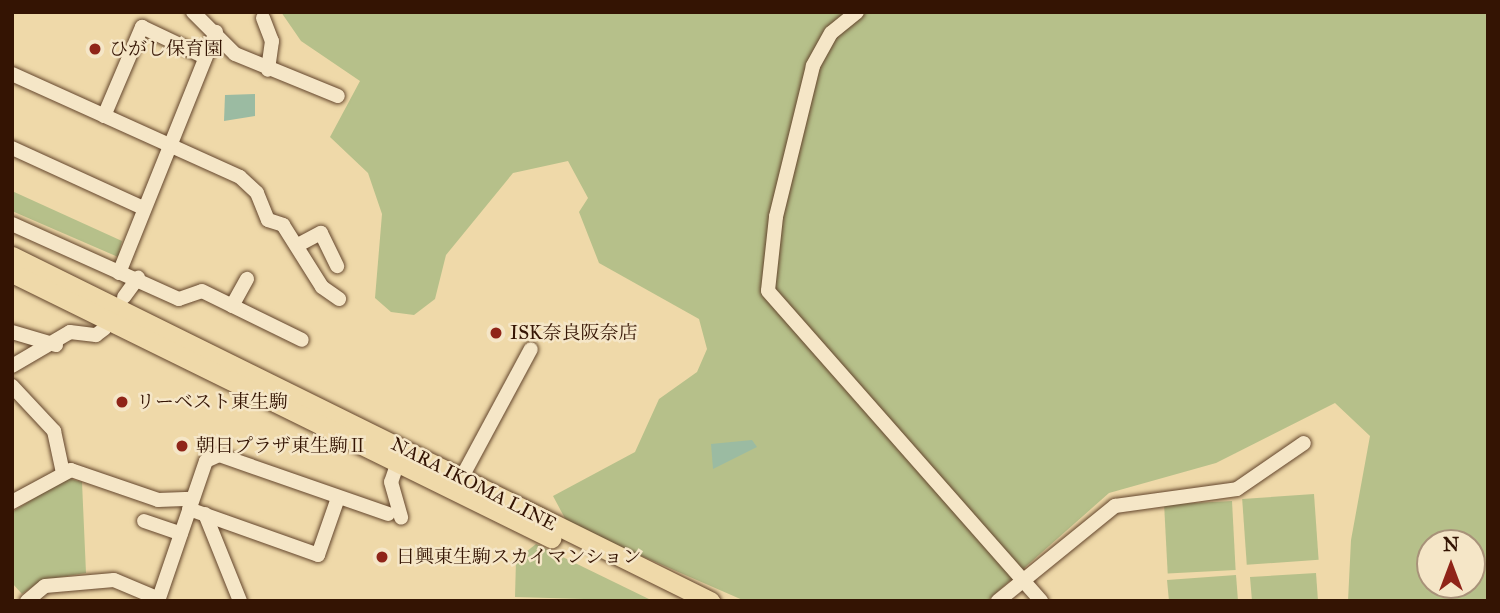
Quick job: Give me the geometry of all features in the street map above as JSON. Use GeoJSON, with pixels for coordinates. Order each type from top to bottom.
{"type":"FeatureCollection","features":[{"type":"Feature","properties":{"kind":"main road","name":"NARA IKOMA LINE"},"geometry":{"type":"LineString","coordinates":[[12,256],[462,477],[702,599]]}},
{"type":"Feature","properties":{"kind":"main road","name":"NARA IKOMA LINE"},"geometry":{"type":"LineString","coordinates":[[12,273],[398,462],[702,599]]}},
{"type":"Feature","properties":{"kind":"street"},"geometry":{"type":"LineString","coordinates":[[193,12],[216,32],[235,54],[268,70],[338,96]]}},
{"type":"Feature","properties":{"kind":"street"},"geometry":{"type":"LineString","coordinates":[[857,12],[831,33],[813,66],[776,217],[768,291],[1041,601]]}},
{"type":"Feature","properties":{"kind":"street"},"geometry":{"type":"LineString","coordinates":[[263,18],[272,41],[268,70]]}},
{"type":"Feature","properties":{"kind":"street"},"geometry":{"type":"LineString","coordinates":[[104,116],[142,27],[205,57]]}},
{"type":"Feature","properties":{"kind":"street"},"geometry":{"type":"LineString","coordinates":[[119,273],[167,145],[216,32]]}},
{"type":"Feature","properties":{"kind":"street"},"geometry":{"type":"LineString","coordinates":[[12,74],[240,177],[257,193],[268,220],[283,225],[322,287],[338,299]]}},
{"type":"Feature","properties":{"kind":"street"},"geometry":{"type":"LineString","coordinates":[[12,148],[143,208]]}},
{"type":"Feature","properties":{"kind":"street"},"geometry":{"type":"LineString","coordinates":[[12,224],[119,273],[138,278],[178,299],[202,291],[302,340]]}},
{"type":"Feature","properties":{"kind":"street"},"geometry":{"type":"LineString","coordinates":[[298,245],[321,233],[337,266]]}},
{"type":"Feature","properties":{"kind":"street"},"geometry":{"type":"LineString","coordinates":[[124,297],[138,278]]}},
{"type":"Feature","properties":{"kind":"street"},"geometry":{"type":"LineString","coordinates":[[232,306],[247,279]]}},
{"type":"Feature","properties":{"kind":"street"},"geometry":{"type":"LineString","coordinates":[[12,366],[56,345],[70,332],[96,335],[104,328]]}},
{"type":"Feature","properties":{"kind":"street"},"geometry":{"type":"LineString","coordinates":[[12,332],[56,345]]}},
{"type":"Feature","properties":{"kind":"street"},"geometry":{"type":"LineString","coordinates":[[462,477],[531,349]]}},
{"type":"Feature","properties":{"kind":"street"},"geometry":{"type":"LineString","coordinates":[[12,386],[54,431],[63,473]]}},
{"type":"Feature","properties":{"kind":"street"},"geometry":{"type":"LineString","coordinates":[[998,601],[1019,579],[1115,506],[1237,489],[1304,443]]}},
{"type":"Feature","properties":{"kind":"street"},"geometry":{"type":"LineString","coordinates":[[27,601],[45,586],[114,580],[158,600],[206,461],[219,454],[394,516],[391,482],[398,462]]}},
{"type":"Feature","properties":{"kind":"street"},"geometry":{"type":"LineString","coordinates":[[12,502],[63,473],[121,483],[158,500],[191,504],[205,514],[318,555],[338,498]]}},
{"type":"Feature","properties":{"kind":"street"},"geometry":{"type":"LineString","coordinates":[[205,514],[240,601]]}},
{"type":"Feature","properties":{"kind":"street"},"geometry":{"type":"LineString","coordinates":[[144,521],[181,534]]}},
{"type":"Feature","properties":{"kind":"shaded area"},"geometry":{"type":"Polygon","coordinates":[[[281,12],[1488,12],[1488,601],[1348,601],[1351,540],[1370,436],[1335,403],[1216,463],[1109,493],[987,601],[745,601],[568,524],[553,496],[635,452],[659,399],[697,372],[707,349],[699,319],[599,263],[579,212],[588,198],[568,161],[513,173],[446,255],[435,299],[414,315],[391,312],[375,298],[382,214],[368,173],[330,137],[360,81],[301,41],[281,12]]]}},
{"type":"Feature","properties":{"kind":"shaded area"},"geometry":{"type":"Polygon","coordinates":[[[255,94],[255,116],[224,121],[225,95],[255,94]]]}},
{"type":"Feature","properties":{"kind":"shaded area"},"geometry":{"type":"Polygon","coordinates":[[[12,191],[122,241],[118,257],[12,211],[12,191]]]}},
{"type":"Feature","properties":{"kind":"shaded area"},"geometry":{"type":"Polygon","coordinates":[[[752,440],[757,447],[713,469],[711,444],[752,440]]]}},
{"type":"Feature","properties":{"kind":"shaded area"},"geometry":{"type":"Polygon","coordinates":[[[67,478],[82,482],[86,573],[42,580],[22,594],[12,583],[12,512],[67,478]]]}},
{"type":"Feature","properties":{"kind":"shaded area"},"geometry":{"type":"Polygon","coordinates":[[[1314,494],[1319,560],[1247,565],[1242,499],[1314,494]]]}},
{"type":"Feature","properties":{"kind":"shaded area"},"geometry":{"type":"Polygon","coordinates":[[[1232,501],[1236,570],[1168,573],[1164,505],[1232,501]]]}},
{"type":"Feature","properties":{"kind":"shaded area"},"geometry":{"type":"Polygon","coordinates":[[[536,544],[653,601],[515,597],[516,560],[536,544]]]}},
{"type":"Feature","properties":{"kind":"shaded area"},"geometry":{"type":"Polygon","coordinates":[[[1316,573],[1318,601],[1252,601],[1250,577],[1316,573]]]}},
{"type":"Feature","properties":{"kind":"shaded area"},"geometry":{"type":"Polygon","coordinates":[[[1236,575],[1238,601],[1169,601],[1167,580],[1236,575]]]}},
{"type":"Feature","properties":{"kind":"place","name":"ひがし保育園"},"geometry":{"type":"Point","coordinates":[95,49]}},
{"type":"Feature","properties":{"kind":"place","name":"ISK奈良阪奈店"},"geometry":{"type":"Point","coordinates":[496,333]}},
{"type":"Feature","properties":{"kind":"place","name":"リーベスト東生駒"},"geometry":{"type":"Point","coordinates":[122,402]}},
{"type":"Feature","properties":{"kind":"place","name":"朝日プラザ東生駒Ⅱ"},"geometry":{"type":"Point","coordinates":[182,446]}},
{"type":"Feature","properties":{"kind":"place","name":"日興東生駒スカイマンション"},"geometry":{"type":"Point","coordinates":[382,557]}}]}
